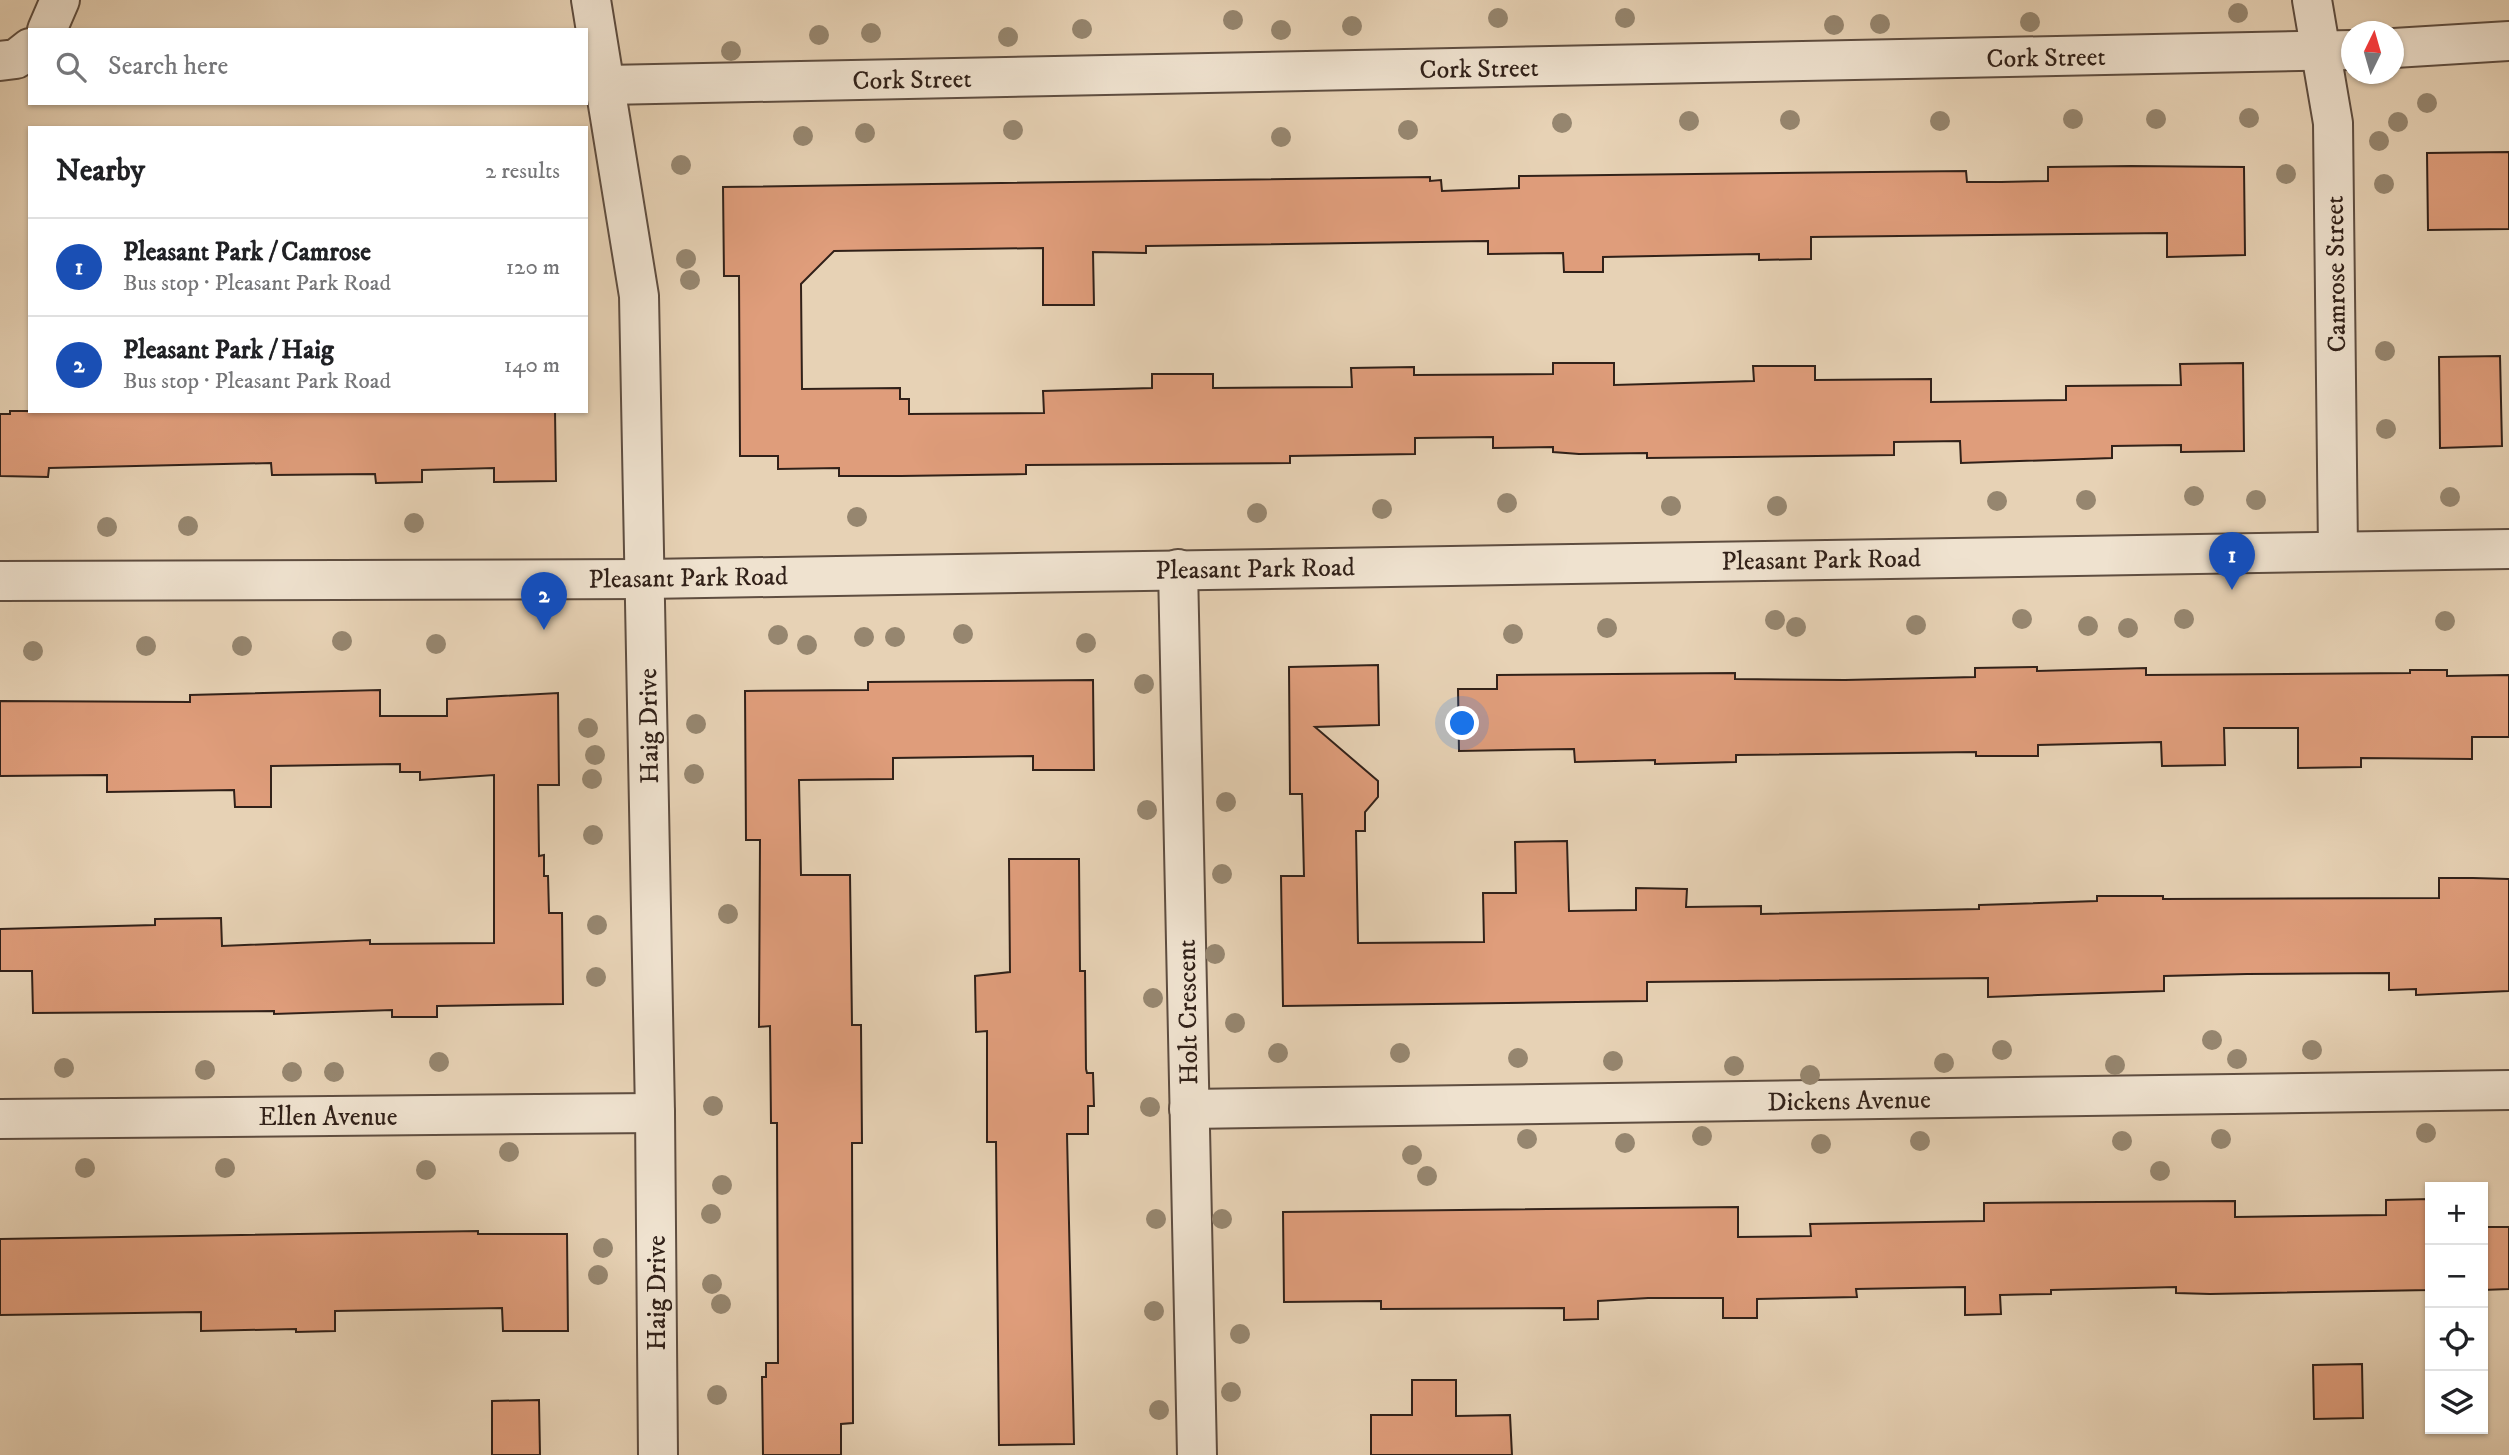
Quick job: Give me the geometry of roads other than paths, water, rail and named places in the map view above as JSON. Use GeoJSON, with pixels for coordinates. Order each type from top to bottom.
{"type":"FeatureCollection","features":[{"type":"Feature","properties":{"kind":"street"},"geometry":{"type":"LineString","coordinates":[[48,28],[60,0]]}},
{"type":"Feature","properties":{"kind":"street","name":"Haig Drive"},"geometry":{"type":"LineString","coordinates":[[591,0],[639,296],[655,1113],[658,1455]]}},
{"type":"Feature","properties":{"kind":"street","name":"Camrose Street"},"geometry":{"type":"LineString","coordinates":[[2312,0],[2337,51],[2333,123],[2338,550]]}},
{"type":"Feature","properties":{"kind":"street"},"geometry":{"type":"LineString","coordinates":[[2404,47],[2509,41]]}},
{"type":"Feature","properties":{"kind":"street"},"geometry":{"type":"LineString","coordinates":[[0,61],[16,60],[28,50]]}},
{"type":"Feature","properties":{"kind":"street","name":"Cork Street"},"geometry":{"type":"LineString","coordinates":[[606,85],[2337,51]]}},
{"type":"Feature","properties":{"kind":"street","name":"Pleasant Park Road"},"geometry":{"type":"LineString","coordinates":[[0,581],[646,579],[2509,549]]}},
{"type":"Feature","properties":{"kind":"street","name":"Holt Crescent"},"geometry":{"type":"LineString","coordinates":[[1178,569],[1197,1455]]}},
{"type":"Feature","properties":{"kind":"street","name":"Dickens Avenue"},"geometry":{"type":"LineString","coordinates":[[1189,1109],[2509,1090]]}},
{"type":"Feature","properties":{"kind":"street","name":"Ellen Avenue"},"geometry":{"type":"LineString","coordinates":[[0,1119],[655,1113]]}},
{"type":"Feature","properties":{"kind":"place","name":"Pleasant Park / Camrose"},"geometry":{"type":"Point","coordinates":[2232,590]}},
{"type":"Feature","properties":{"kind":"place","name":"Pleasant Park / Haig"},"geometry":{"type":"Point","coordinates":[544,630]}}]}
